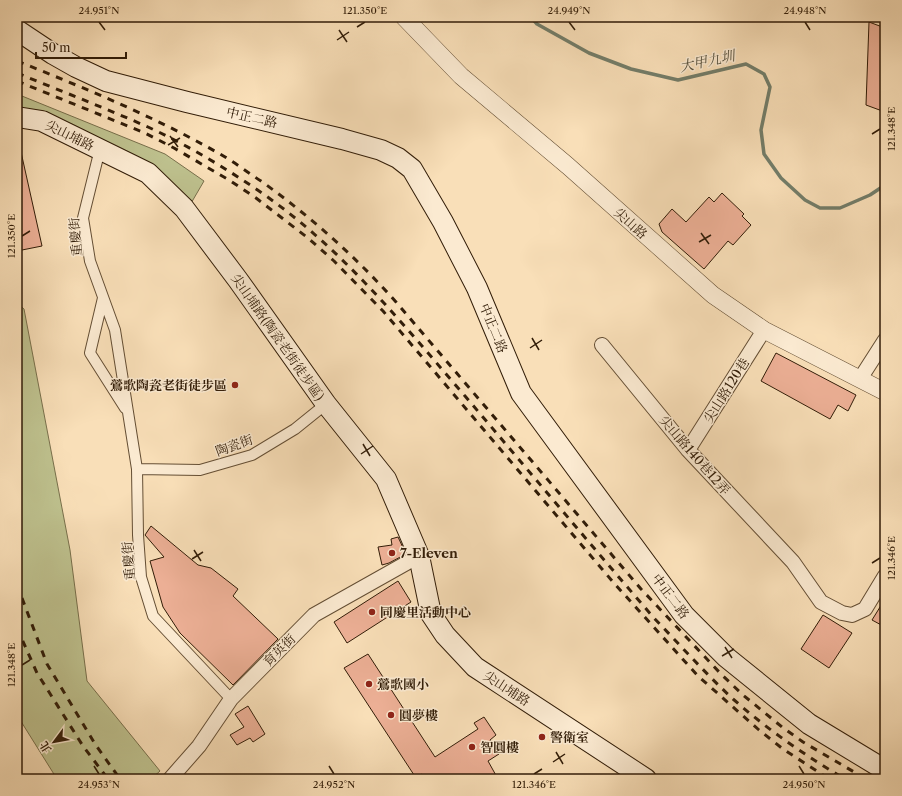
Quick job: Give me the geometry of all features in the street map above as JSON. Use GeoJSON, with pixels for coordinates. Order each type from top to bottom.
{"type":"FeatureCollection","features":[{"type":"Feature","properties":{"kind":"main road","name":"中正二路"},"geometry":{"type":"LineString","coordinates":[[17,30],[53,54],[106,81],[381,150],[398,158],[412,169],[443,222],[477,288],[521,394],[684,615],[731,662],[809,724],[885,770]]}},
{"type":"Feature","properties":{"kind":"main road","name":"尖山埔路"},"geometry":{"type":"LineString","coordinates":[[17,117],[42,121],[100,150]]}},
{"type":"Feature","properties":{"kind":"main road","name":"尖山埔路(陶瓷老街徒步區)"},"geometry":{"type":"LineString","coordinates":[[100,150],[148,173],[184,208],[238,280],[326,404],[386,479],[419,556]]}},
{"type":"Feature","properties":{"kind":"main road","name":"尖山埔路"},"geometry":{"type":"LineString","coordinates":[[419,556],[431,614],[445,635],[475,667],[646,779]]}},
{"type":"Feature","properties":{"kind":"street","name":"尖山路"},"geometry":{"type":"LineString","coordinates":[[404,17],[461,76],[568,166],[713,295],[764,330],[885,392]]}},
{"type":"Feature","properties":{"kind":"street","name":"重慶街"},"geometry":{"type":"LineString","coordinates":[[100,150],[83,218],[90,261],[116,330],[137,469],[138,535],[141,577],[153,616],[231,699]]}},
{"type":"Feature","properties":{"kind":"street","name":"重慶街"},"geometry":{"type":"LineString","coordinates":[[103,298],[90,353],[128,412]]}},
{"type":"Feature","properties":{"kind":"street","name":"尖山路120巷"},"geometry":{"type":"LineString","coordinates":[[688,450],[764,330]]}},
{"type":"Feature","properties":{"kind":"street"},"geometry":{"type":"LineString","coordinates":[[860,379],[885,340]]}},
{"type":"Feature","properties":{"kind":"street","name":"尖山路140巷12弄"},"geometry":{"type":"LineString","coordinates":[[602,345],[688,450],[793,562],[821,602],[842,613],[852,615],[865,609],[885,576]]}},
{"type":"Feature","properties":{"kind":"street","name":"陶瓷街"},"geometry":{"type":"LineString","coordinates":[[137,469],[200,470],[252,455],[295,429],[326,404]]}},
{"type":"Feature","properties":{"kind":"street","name":"育英街"},"geometry":{"type":"LineString","coordinates":[[170,779],[199,746],[231,699],[314,615],[419,556]]}},
{"type":"Feature","properties":{"kind":"green space"},"geometry":{"type":"Polygon","coordinates":[[[17,94],[165,154],[204,181],[190,205],[17,112],[17,94]]]}},
{"type":"Feature","properties":{"kind":"green space"},"geometry":{"type":"Polygon","coordinates":[[[17,303],[24,309],[70,550],[87,681],[160,771],[151,779],[57,779],[17,715],[17,303]]]}},
{"type":"Feature","properties":{"kind":"building"},"geometry":{"type":"Polygon","coordinates":[[[869,22],[885,28],[885,112],[866,105],[869,22]]]}},
{"type":"Feature","properties":{"kind":"building"},"geometry":{"type":"Polygon","coordinates":[[[17,152],[21,152],[42,246],[17,251],[17,152]]]}},
{"type":"Feature","properties":{"kind":"building"},"geometry":{"type":"Polygon","coordinates":[[[722,193],[744,214],[742,216],[751,225],[733,245],[728,241],[704,269],[662,232],[659,224],[672,209],[686,222],[709,197],[714,202],[722,193]]]}},
{"type":"Feature","properties":{"kind":"building"},"geometry":{"type":"Polygon","coordinates":[[[776,353],[856,395],[848,411],[838,405],[830,419],[761,381],[776,353]]]}},
{"type":"Feature","properties":{"kind":"building"},"geometry":{"type":"Polygon","coordinates":[[[151,526],[198,565],[211,568],[238,589],[233,596],[278,639],[233,685],[180,633],[163,607],[150,561],[164,557],[145,535],[151,526]]]}},
{"type":"Feature","properties":{"kind":"building","name":"7-Eleven"},"geometry":{"type":"Polygon","coordinates":[[[398,537],[406,554],[382,565],[378,547],[392,545],[391,539],[398,537]]]}},
{"type":"Feature","properties":{"kind":"building","name":"同慶里活動中心"},"geometry":{"type":"Polygon","coordinates":[[[398,581],[411,602],[347,643],[334,622],[398,581]]]}},
{"type":"Feature","properties":{"kind":"building"},"geometry":{"type":"Polygon","coordinates":[[[885,599],[885,627],[872,620],[885,599]]]}},
{"type":"Feature","properties":{"kind":"building"},"geometry":{"type":"Polygon","coordinates":[[[823,615],[852,633],[829,668],[801,649],[823,615]]]}},
{"type":"Feature","properties":{"kind":"building"},"geometry":{"type":"Polygon","coordinates":[[[368,654],[435,757],[478,729],[474,723],[484,717],[496,735],[490,740],[499,754],[488,761],[498,779],[425,779],[422,774],[416,778],[344,668],[368,654]]]}},
{"type":"Feature","properties":{"kind":"building"},"geometry":{"type":"Polygon","coordinates":[[[248,706],[265,734],[253,742],[250,738],[237,745],[230,735],[244,727],[235,714],[248,706]]]}},
{"type":"Feature","properties":{"kind":"waterway","name":"大甲九圳"},"geometry":{"type":"LineString","coordinates":[[531,17],[537,24],[589,53],[631,69],[678,80],[746,64],[764,74],[770,87],[761,130],[764,154],[781,178],[805,200],[820,208],[840,208],[870,195],[885,185]]}},
{"type":"Feature","properties":{"kind":"railway"},"geometry":{"type":"LineString","coordinates":[[17,61],[120,104],[171,128],[225,157],[261,181],[315,223],[365,269],[396,302],[641,589],[721,674],[743,695],[782,727],[803,742],[866,779]]}},
{"type":"Feature","properties":{"kind":"railway"},"geometry":{"type":"LineString","coordinates":[[17,73],[163,134],[219,165],[289,213],[344,261],[393,313],[654,618],[703,669],[733,699],[774,732],[802,752],[845,779]]}},
{"type":"Feature","properties":{"kind":"railway"},"geometry":{"type":"LineString","coordinates":[[17,81],[145,133],[174,148],[229,180],[256,198],[308,238],[334,261],[383,311],[613,582],[698,676],[759,730],[783,749],[829,779]]}},
{"type":"Feature","properties":{"kind":"railway"},"geometry":{"type":"LineString","coordinates":[[17,585],[47,664],[95,744],[120,779]]}},
{"type":"Feature","properties":{"kind":"railway"},"geometry":{"type":"LineString","coordinates":[[17,628],[37,673],[83,746],[108,779]]}},
{"type":"Feature","properties":{"kind":"place","name":"鶯歌陶瓷老街徒步區"},"geometry":{"type":"Point","coordinates":[235,385]}},
{"type":"Feature","properties":{"kind":"place","name":"7-Eleven"},"geometry":{"type":"Point","coordinates":[392,553]}},
{"type":"Feature","properties":{"kind":"place","name":"同慶里活動中心"},"geometry":{"type":"Point","coordinates":[372,612]}},
{"type":"Feature","properties":{"kind":"place","name":"鶯歌國小"},"geometry":{"type":"Point","coordinates":[369,684]}},
{"type":"Feature","properties":{"kind":"place","name":"圓夢樓"},"geometry":{"type":"Point","coordinates":[391,715]}},
{"type":"Feature","properties":{"kind":"place","name":"警衛室"},"geometry":{"type":"Point","coordinates":[542,737]}},
{"type":"Feature","properties":{"kind":"place","name":"智圓樓"},"geometry":{"type":"Point","coordinates":[472,747]}}]}
